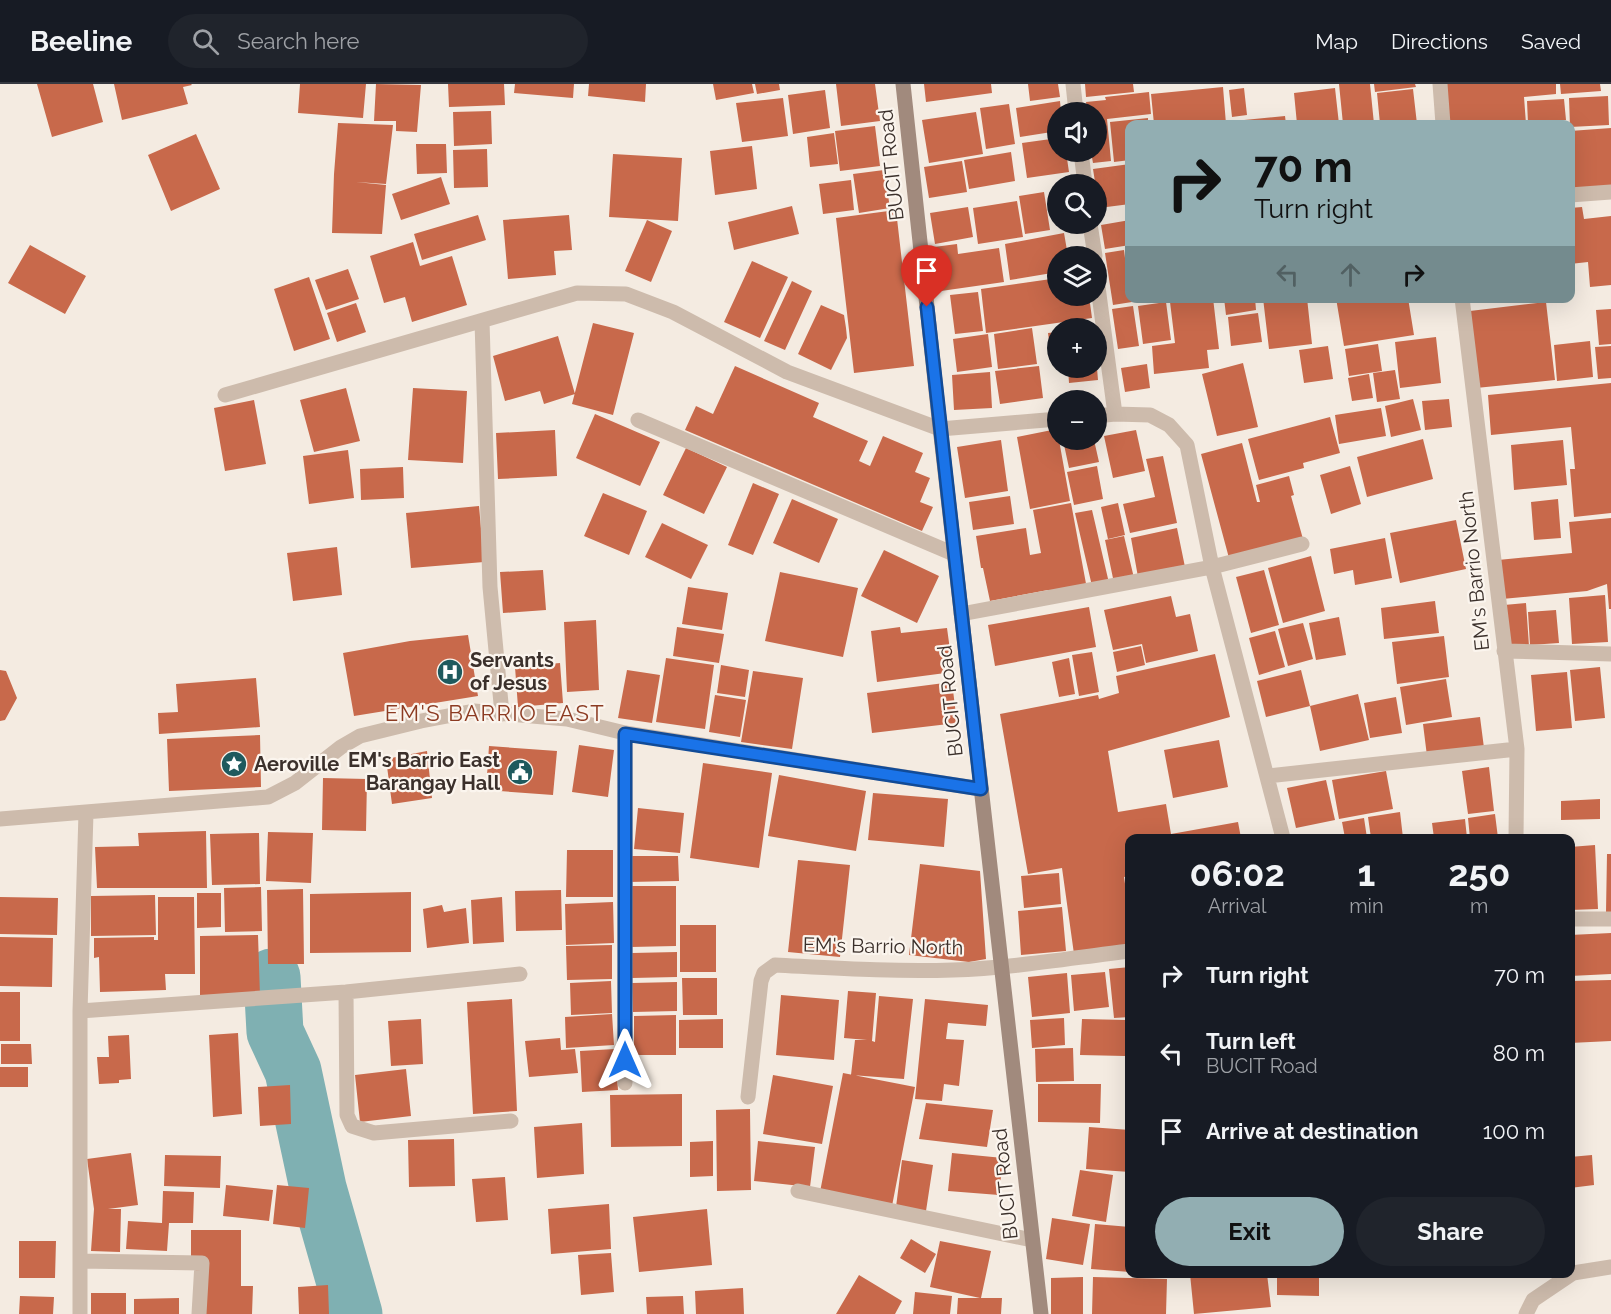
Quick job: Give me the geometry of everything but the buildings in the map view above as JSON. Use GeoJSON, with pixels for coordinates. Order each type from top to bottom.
{"type":"FeatureCollection","features":[{"type":"Feature","properties":{"kind":"street","name":"BUCIT Road"},"geometry":{"type":"LineString","coordinates":[[903,84],[1041,1314]]}},
{"type":"Feature","properties":{"kind":"street"},"geometry":{"type":"LineString","coordinates":[[1073,84],[1075,102]]}},
{"type":"Feature","properties":{"kind":"street"},"geometry":{"type":"LineString","coordinates":[[1440,84],[1443,120]]}},
{"type":"Feature","properties":{"kind":"street"},"geometry":{"type":"LineString","coordinates":[[1575,195],[1611,192]]}},
{"type":"Feature","properties":{"kind":"street"},"geometry":{"type":"LineString","coordinates":[[225,395],[578,293],[626,294],[673,312],[787,372],[940,429],[1047,420]]}},
{"type":"Feature","properties":{"kind":"street","name":"EM's Barrio North"},"geometry":{"type":"LineString","coordinates":[[1463,303],[1517,749],[1516,834]]}},
{"type":"Feature","properties":{"kind":"street"},"geometry":{"type":"LineString","coordinates":[[1100,306],[1114,414]]}},
{"type":"Feature","properties":{"kind":"street"},"geometry":{"type":"LineString","coordinates":[[482,321],[490,587],[502,714]]}},
{"type":"Feature","properties":{"kind":"street"},"geometry":{"type":"LineString","coordinates":[[1107,415],[1150,415],[1169,425],[1187,444],[1212,567],[1282,834]]}},
{"type":"Feature","properties":{"kind":"street"},"geometry":{"type":"LineString","coordinates":[[638,420],[954,554]]}},
{"type":"Feature","properties":{"kind":"street"},"geometry":{"type":"LineString","coordinates":[[961,615],[1212,567],[1302,544]]}},
{"type":"Feature","properties":{"kind":"street"},"geometry":{"type":"LineString","coordinates":[[1504,651],[1611,654]]}},
{"type":"Feature","properties":{"kind":"street"},"geometry":{"type":"LineString","coordinates":[[0,819],[268,797],[295,783],[341,747],[360,736],[474,711],[567,719],[625,734],[981,789]]}},
{"type":"Feature","properties":{"kind":"street"},"geometry":{"type":"LineString","coordinates":[[625,734],[625,1083]]}},
{"type":"Feature","properties":{"kind":"street"},"geometry":{"type":"LineString","coordinates":[[1267,776],[1517,749]]}},
{"type":"Feature","properties":{"kind":"street"},"geometry":{"type":"LineString","coordinates":[[80,1314],[80,1011],[86,813]]}},
{"type":"Feature","properties":{"kind":"street"},"geometry":{"type":"LineString","coordinates":[[1575,919],[1611,919]]}},
{"type":"Feature","properties":{"kind":"street","name":"EM's Barrio North"},"geometry":{"type":"LineString","coordinates":[[748,1097],[761,981],[769,967],[775,965],[909,971],[1001,967],[1125,952]]}},
{"type":"Feature","properties":{"kind":"street"},"geometry":{"type":"LineString","coordinates":[[80,1011],[346,992],[520,974]]}},
{"type":"Feature","properties":{"kind":"street"},"geometry":{"type":"LineString","coordinates":[[346,992],[347,1115],[352,1126],[374,1133],[511,1120]]}},
{"type":"Feature","properties":{"kind":"street"},"geometry":{"type":"LineString","coordinates":[[798,1191],[1032,1240]]}},
{"type":"Feature","properties":{"kind":"street"},"geometry":{"type":"LineString","coordinates":[[80,1261],[202,1263],[199,1314]]}},
{"type":"Feature","properties":{"kind":"street"},"geometry":{"type":"LineString","coordinates":[[1575,1273],[1611,1267]]}},
{"type":"Feature","properties":{"kind":"street"},"geometry":{"type":"LineString","coordinates":[[1526,1314],[1533,1300],[1566,1278]]}},
{"type":"Feature","properties":{"kind":"waterway"},"geometry":{"type":"LineString","coordinates":[[272,977],[275,1032],[293,1071],[318,1188],[354,1314]]}},
{"type":"Feature","properties":{"kind":"place","name":"Servants of Jesus"},"geometry":{"type":"Point","coordinates":[450,672]}},
{"type":"Feature","properties":{"kind":"place","name":"Aeroville"},"geometry":{"type":"Point","coordinates":[234,764]}},
{"type":"Feature","properties":{"kind":"place","name":"EM's Barrio East Barangay Hall"},"geometry":{"type":"Point","coordinates":[520,772]}},
{"type":"Feature","properties":{"kind":"district","name":"EM'S BARRIO EAST"},"geometry":{"type":"Point","coordinates":[495,713]}},
{"type":"Feature","properties":{"kind":"route"},"geometry":{"type":"LineString","coordinates":[[625,1060],[625,734],[981,789],[927,307]]}}]}
